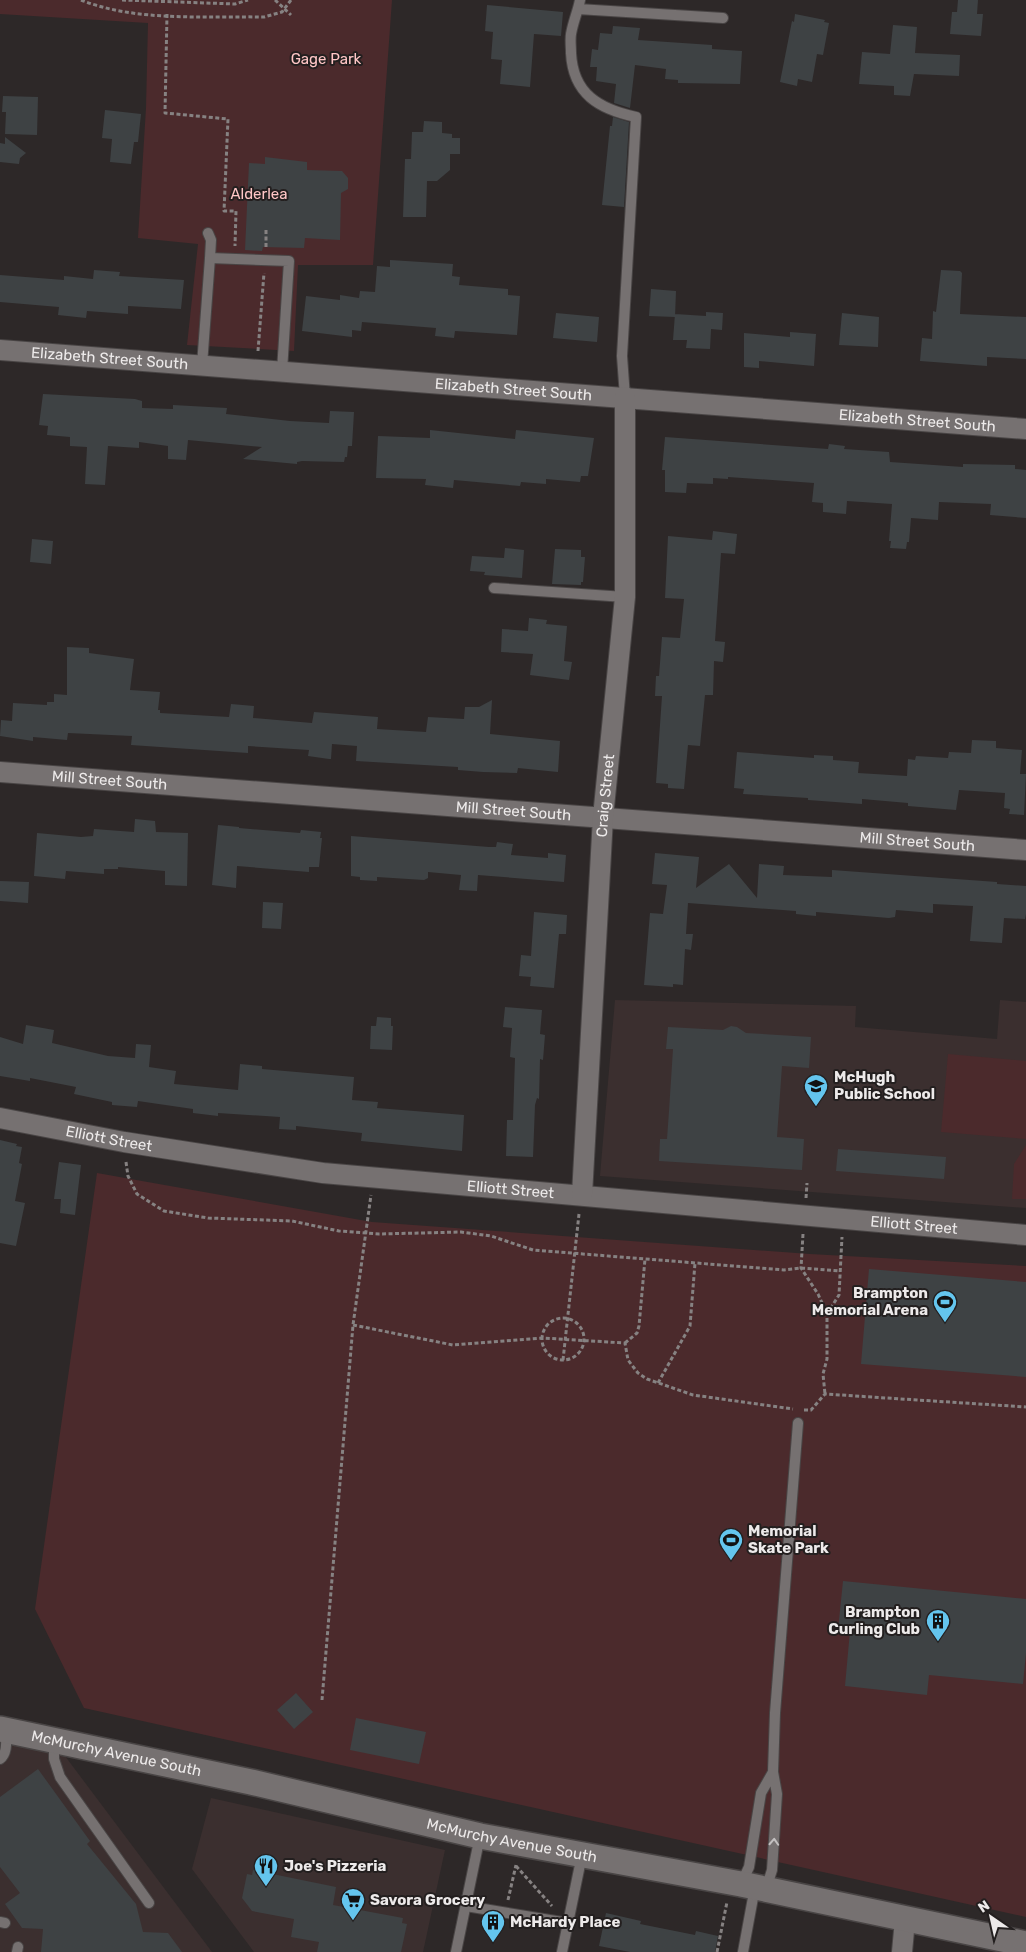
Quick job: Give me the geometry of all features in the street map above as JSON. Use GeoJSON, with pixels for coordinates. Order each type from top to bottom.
{"type":"FeatureCollection","features":[{"type":"Feature","properties":{"kind":"street","name":"Elizabeth Street South"},"geometry":{"type":"LineString","coordinates":[[0,350],[1026,429]]}},
{"type":"Feature","properties":{"kind":"street","name":"Craig Street"},"geometry":{"type":"LineString","coordinates":[[582,1195],[603,817],[625,597],[625,397]]}},
{"type":"Feature","properties":{"kind":"street","name":"Mill Street South"},"geometry":{"type":"LineString","coordinates":[[0,772],[1026,850]]}},
{"type":"Feature","properties":{"kind":"street","name":"Elliott Street"},"geometry":{"type":"LineString","coordinates":[[0,1118],[124,1142],[323,1173],[1026,1236]]}},
{"type":"Feature","properties":{"kind":"street","name":"McMurchy Avenue South"},"geometry":{"type":"LineString","coordinates":[[3,1730],[251,1782],[480,1836],[582,1855],[747,1891],[1026,1944]]}},
{"type":"Feature","properties":{"kind":"street"},"geometry":{"type":"LineString","coordinates":[[902,1952],[904,1920]]}},
{"type":"Feature","properties":{"kind":"lane"},"geometry":{"type":"LineString","coordinates":[[625,397],[622,356],[636,117],[603,106],[587,96],[578,82],[572,66],[571,34],[579,4],[723,18]]}},
{"type":"Feature","properties":{"kind":"lane"},"geometry":{"type":"LineString","coordinates":[[202,365],[211,240],[208,233]]}},
{"type":"Feature","properties":{"kind":"lane"},"geometry":{"type":"LineString","coordinates":[[210,258],[289,261],[282,371]]}},
{"type":"Feature","properties":{"kind":"lane"},"geometry":{"type":"LineString","coordinates":[[494,588],[625,597]]}},
{"type":"Feature","properties":{"kind":"lane"},"geometry":{"type":"LineString","coordinates":[[747,1891],[772,1870],[773,1861],[777,1794],[773,1772],[775,1713],[798,1423]]}},
{"type":"Feature","properties":{"kind":"lane"},"geometry":{"type":"LineString","coordinates":[[0,1759],[5,1748],[3,1730]]}},
{"type":"Feature","properties":{"kind":"lane"},"geometry":{"type":"LineString","coordinates":[[54,1740],[54,1759],[60,1777],[149,1904]]}},
{"type":"Feature","properties":{"kind":"lane"},"geometry":{"type":"LineString","coordinates":[[743,1952],[749,1867],[761,1793],[773,1772]]}},
{"type":"Feature","properties":{"kind":"lane"},"geometry":{"type":"LineString","coordinates":[[456,1952],[480,1836]]}},
{"type":"Feature","properties":{"kind":"lane"},"geometry":{"type":"LineString","coordinates":[[562,1952],[582,1855]]}},
{"type":"Feature","properties":{"kind":"lane"},"geometry":{"type":"LineString","coordinates":[[466,1906],[568,1923]]}},
{"type":"Feature","properties":{"kind":"path"},"geometry":{"type":"LineString","coordinates":[[81,0],[116,11],[264,17],[275,16],[285,10],[291,0]]}},
{"type":"Feature","properties":{"kind":"path"},"geometry":{"type":"LineString","coordinates":[[122,0],[235,4],[248,0]]}},
{"type":"Feature","properties":{"kind":"path"},"geometry":{"type":"LineString","coordinates":[[275,0],[291,16]]}},
{"type":"Feature","properties":{"kind":"path"},"geometry":{"type":"LineString","coordinates":[[167,14],[164,113],[228,119],[224,211],[236,212],[234,259]]}},
{"type":"Feature","properties":{"kind":"path"},"geometry":{"type":"LineString","coordinates":[[254,369],[258,347],[266,230]]}},
{"type":"Feature","properties":{"kind":"path"},"geometry":{"type":"LineString","coordinates":[[124,1142],[128,1176],[137,1194],[164,1211],[208,1218],[292,1222],[339,1231],[379,1234],[461,1232],[491,1236],[533,1250],[575,1254],[784,1270],[801,1268],[840,1271]]}},
{"type":"Feature","properties":{"kind":"path"},"geometry":{"type":"LineString","coordinates":[[322,1700],[353,1325],[374,1178]]}},
{"type":"Feature","properties":{"kind":"path"},"geometry":{"type":"LineString","coordinates":[[625,1343],[628,1360],[638,1374],[658,1383],[694,1395],[811,1410],[825,1394],[823,1374],[826,1359],[827,1314],[818,1294],[801,1268],[807,1183]]}},
{"type":"Feature","properties":{"kind":"path"},"geometry":{"type":"LineString","coordinates":[[563,1360],[582,1195]]}},
{"type":"Feature","properties":{"kind":"path"},"geometry":{"type":"LineString","coordinates":[[827,1314],[839,1295],[844,1219]]}},
{"type":"Feature","properties":{"kind":"path"},"geometry":{"type":"LineString","coordinates":[[353,1325],[454,1345],[542,1338],[625,1343],[637,1333],[639,1326],[645,1259]]}},
{"type":"Feature","properties":{"kind":"path"},"geometry":{"type":"LineString","coordinates":[[658,1383],[690,1326],[695,1263]]}},
{"type":"Feature","properties":{"kind":"path"},"geometry":{"type":"LineString","coordinates":[[558,1318],[567,1319],[576,1322],[583,1330],[585,1340],[578,1354],[563,1360],[548,1353],[542,1338],[550,1322],[558,1318]]}},
{"type":"Feature","properties":{"kind":"path"},"geometry":{"type":"LineString","coordinates":[[825,1394],[1026,1407]]}},
{"type":"Feature","properties":{"kind":"path"},"geometry":{"type":"LineString","coordinates":[[506,1913],[518,1856]]}},
{"type":"Feature","properties":{"kind":"path"},"geometry":{"type":"LineString","coordinates":[[516,1866],[568,1923]]}},
{"type":"Feature","properties":{"kind":"path"},"geometry":{"type":"LineString","coordinates":[[717,1952],[747,1891]]}},
{"type":"Feature","properties":{"kind":"shaded area","name":"McHugh Public School"},"geometry":{"type":"Polygon","coordinates":[[[615,1000],[856,1006],[855,1027],[997,1039],[1000,1000],[1026,1002],[1026,1208],[600,1176],[615,1000]]]}},
{"type":"Feature","properties":{"kind":"shaded area"},"geometry":{"type":"Polygon","coordinates":[[[0,1744],[62,1752],[212,1952],[0,1952],[0,1744]]]}},
{"type":"Feature","properties":{"kind":"shaded area"},"geometry":{"type":"Polygon","coordinates":[[[211,1798],[445,1850],[423,1952],[254,1952],[192,1869],[211,1798]]]}},
{"type":"Feature","properties":{"kind":"green space"},"geometry":{"type":"Polygon","coordinates":[[[0,0],[392,0],[373,265],[298,265],[294,351],[187,345],[198,244],[138,238],[146,108],[148,23],[0,14],[0,0]]]}},
{"type":"Feature","properties":{"kind":"green space"},"geometry":{"type":"Polygon","coordinates":[[[948,1054],[1026,1061],[1026,1139],[941,1132],[948,1054]]]}},
{"type":"Feature","properties":{"kind":"green space"},"geometry":{"type":"Polygon","coordinates":[[[1026,1145],[1026,1199],[1012,1199],[1014,1164],[1026,1145]]]}},
{"type":"Feature","properties":{"kind":"green space"},"geometry":{"type":"Polygon","coordinates":[[[97,1173],[372,1222],[810,1254],[1026,1266],[1026,1917],[84,1708],[35,1609],[97,1173]]]}},
{"type":"Feature","properties":{"kind":"building"},"geometry":{"type":"Polygon","coordinates":[[[958,0],[978,0],[977,14],[983,14],[981,36],[950,34],[952,12],[957,12],[958,0]]]}},
{"type":"Feature","properties":{"kind":"building"},"geometry":{"type":"Polygon","coordinates":[[[487,5],[563,12],[561,36],[534,34],[530,87],[500,84],[502,60],[491,59],[493,32],[485,31],[487,5]]]}},
{"type":"Feature","properties":{"kind":"building"},"geometry":{"type":"Polygon","coordinates":[[[795,14],[825,20],[824,22],[829,23],[823,55],[817,54],[812,82],[798,79],[797,86],[780,82],[795,14]]]}},
{"type":"Feature","properties":{"kind":"building"},"geometry":{"type":"Polygon","coordinates":[[[893,25],[917,27],[915,53],[960,55],[959,76],[914,74],[910,96],[894,95],[894,86],[859,84],[862,52],[890,54],[893,25]]]}},
{"type":"Feature","properties":{"kind":"building"},"geometry":{"type":"Polygon","coordinates":[[[613,26],[640,28],[638,40],[712,45],[712,49],[742,51],[740,84],[678,83],[678,80],[665,79],[666,69],[635,65],[630,108],[614,103],[616,84],[596,81],[597,67],[590,67],[592,49],[598,50],[600,33],[612,34],[613,26]]]}},
{"type":"Feature","properties":{"kind":"building"},"geometry":{"type":"Polygon","coordinates":[[[3,96],[38,97],[37,135],[5,134],[6,112],[2,112],[3,96]]]}},
{"type":"Feature","properties":{"kind":"building"},"geometry":{"type":"Polygon","coordinates":[[[105,110],[141,114],[138,142],[134,142],[131,164],[110,162],[112,139],[102,138],[105,110]]]}},
{"type":"Feature","properties":{"kind":"building"},"geometry":{"type":"Polygon","coordinates":[[[613,117],[629,122],[624,207],[602,205],[610,126],[612,126],[613,117]]]}},
{"type":"Feature","properties":{"kind":"building"},"geometry":{"type":"Polygon","coordinates":[[[424,121],[442,122],[442,133],[452,134],[452,138],[460,138],[460,154],[450,154],[450,170],[437,181],[427,181],[426,217],[403,217],[405,159],[411,159],[412,132],[423,132],[424,121]]]}},
{"type":"Feature","properties":{"kind":"building"},"geometry":{"type":"Polygon","coordinates":[[[5,137],[26,153],[20,158],[19,164],[0,162],[0,143],[5,144],[5,137]]]}},
{"type":"Feature","properties":{"kind":"building"},"geometry":{"type":"Polygon","coordinates":[[[265,157],[307,162],[307,170],[342,171],[348,178],[348,189],[341,193],[340,240],[305,238],[304,248],[263,247],[262,251],[245,250],[249,163],[265,164],[265,157]]]}},
{"type":"Feature","properties":{"kind":"building"},"geometry":{"type":"Polygon","coordinates":[[[390,260],[453,264],[452,276],[460,277],[459,285],[508,289],[508,295],[520,296],[517,335],[455,331],[454,338],[435,336],[436,328],[362,322],[361,331],[352,330],[352,337],[302,331],[306,296],[340,300],[340,295],[359,298],[360,291],[375,292],[377,266],[390,267],[390,260]]]}},
{"type":"Feature","properties":{"kind":"building"},"geometry":{"type":"Polygon","coordinates":[[[94,270],[120,272],[119,276],[184,280],[181,309],[128,306],[128,314],[87,311],[86,318],[58,315],[59,307],[0,302],[0,275],[64,280],[64,276],[93,279],[94,270]]]}},
{"type":"Feature","properties":{"kind":"building"},"geometry":{"type":"Polygon","coordinates":[[[941,270],[960,271],[962,273],[960,314],[1026,317],[1026,359],[987,357],[987,366],[920,361],[922,338],[932,339],[933,311],[936,312],[941,270]]]}},
{"type":"Feature","properties":{"kind":"building"},"geometry":{"type":"Polygon","coordinates":[[[651,289],[676,291],[675,317],[649,316],[651,289]]]}},
{"type":"Feature","properties":{"kind":"building"},"geometry":{"type":"Polygon","coordinates":[[[706,312],[723,313],[722,330],[711,329],[710,349],[686,348],[687,340],[673,340],[675,314],[706,316],[706,312]]]}},
{"type":"Feature","properties":{"kind":"building"},"geometry":{"type":"Polygon","coordinates":[[[556,313],[599,317],[597,342],[553,338],[556,313]]]}},
{"type":"Feature","properties":{"kind":"building"},"geometry":{"type":"Polygon","coordinates":[[[842,313],[879,317],[878,347],[839,345],[842,313]]]}},
{"type":"Feature","properties":{"kind":"building"},"geometry":{"type":"Polygon","coordinates":[[[790,332],[816,334],[814,366],[759,361],[759,368],[744,367],[744,333],[790,337],[790,332]]]}},
{"type":"Feature","properties":{"kind":"building"},"geometry":{"type":"Polygon","coordinates":[[[43,394],[135,399],[142,401],[142,408],[173,409],[173,405],[227,408],[226,414],[290,421],[329,423],[330,411],[354,412],[352,446],[348,446],[347,457],[345,457],[344,462],[302,461],[297,462],[297,464],[243,459],[262,447],[188,440],[186,460],[168,459],[168,446],[139,442],[139,448],[108,446],[105,485],[85,484],[87,447],[70,446],[70,437],[47,435],[48,426],[39,425],[43,394]]]}},
{"type":"Feature","properties":{"kind":"building"},"geometry":{"type":"Polygon","coordinates":[[[430,430],[515,439],[516,430],[594,438],[588,476],[581,476],[580,482],[546,479],[546,484],[521,482],[520,486],[454,480],[453,488],[425,485],[426,479],[376,478],[378,436],[430,438],[430,430]]]}},
{"type":"Feature","properties":{"kind":"building"},"geometry":{"type":"Polygon","coordinates":[[[665,437],[828,449],[829,444],[845,446],[844,449],[889,452],[890,462],[963,467],[963,464],[1015,465],[1015,469],[1026,470],[1026,518],[990,515],[991,504],[939,502],[938,520],[911,518],[909,542],[907,542],[906,549],[890,548],[892,504],[847,501],[846,514],[823,512],[823,503],[812,502],[814,483],[728,477],[728,479],[713,478],[713,484],[687,483],[686,493],[665,492],[665,470],[662,470],[665,437]]]}},
{"type":"Feature","properties":{"kind":"building"},"geometry":{"type":"Polygon","coordinates":[[[713,531],[737,534],[735,554],[721,553],[715,641],[725,642],[723,662],[714,661],[713,695],[705,695],[700,746],[688,745],[684,789],[668,788],[668,784],[656,783],[662,696],[655,696],[656,676],[659,676],[662,637],[680,638],[684,599],[665,598],[668,536],[712,540],[713,531]]]}},
{"type":"Feature","properties":{"kind":"building"},"geometry":{"type":"Polygon","coordinates":[[[32,539],[53,541],[51,564],[30,562],[32,539]]]}},
{"type":"Feature","properties":{"kind":"building"},"geometry":{"type":"Polygon","coordinates":[[[505,548],[524,550],[522,578],[484,575],[485,572],[470,571],[472,556],[504,558],[505,548]]]}},
{"type":"Feature","properties":{"kind":"building"},"geometry":{"type":"Polygon","coordinates":[[[555,549],[581,550],[581,557],[585,557],[583,582],[581,582],[581,585],[552,584],[555,549]]]}},
{"type":"Feature","properties":{"kind":"building"},"geometry":{"type":"Polygon","coordinates":[[[529,618],[547,620],[546,624],[567,626],[564,661],[572,662],[569,680],[530,675],[533,654],[501,652],[502,629],[528,631],[529,618]]]}},
{"type":"Feature","properties":{"kind":"building"},"geometry":{"type":"Polygon","coordinates":[[[67,647],[89,648],[89,653],[134,659],[130,690],[160,692],[158,710],[160,710],[160,713],[229,717],[231,704],[254,706],[253,718],[312,723],[314,712],[378,717],[377,729],[426,732],[428,717],[464,719],[465,707],[479,707],[492,700],[490,734],[560,741],[558,772],[518,768],[517,773],[483,772],[458,770],[458,767],[356,761],[357,746],[332,744],[331,759],[329,759],[308,756],[309,750],[248,746],[248,753],[131,745],[132,736],[68,733],[67,740],[33,737],[33,741],[0,736],[1,720],[12,721],[13,703],[47,705],[47,702],[54,702],[54,694],[67,695],[67,647]]]}},
{"type":"Feature","properties":{"kind":"building"},"geometry":{"type":"Polygon","coordinates":[[[972,740],[996,741],[996,748],[1022,750],[1020,774],[1026,774],[1024,815],[1009,814],[1010,809],[1004,808],[1005,793],[959,790],[956,810],[908,806],[908,803],[862,799],[862,804],[743,794],[744,789],[734,788],[737,752],[814,758],[814,755],[833,756],[833,760],[859,762],[858,773],[907,776],[908,759],[915,760],[916,756],[948,758],[949,752],[971,753],[972,740]]]}},
{"type":"Feature","properties":{"kind":"building"},"geometry":{"type":"Polygon","coordinates":[[[135,819],[155,821],[156,832],[188,833],[187,886],[165,885],[165,871],[118,867],[118,869],[104,869],[104,874],[66,871],[65,879],[34,876],[37,833],[81,837],[93,836],[94,829],[134,832],[135,819]]]}},
{"type":"Feature","properties":{"kind":"building"},"geometry":{"type":"Polygon","coordinates":[[[218,825],[300,833],[301,830],[321,832],[319,867],[309,867],[309,872],[237,866],[236,888],[212,885],[218,825]]]}},
{"type":"Feature","properties":{"kind":"building"},"geometry":{"type":"Polygon","coordinates":[[[351,836],[489,847],[496,847],[497,842],[513,844],[511,855],[548,858],[548,853],[566,855],[564,882],[478,875],[477,891],[459,890],[461,875],[428,872],[428,878],[424,880],[377,877],[377,881],[360,880],[360,877],[351,876],[351,836]]]}},
{"type":"Feature","properties":{"kind":"building"},"geometry":{"type":"Polygon","coordinates":[[[655,853],[699,857],[696,888],[729,864],[757,898],[759,864],[784,866],[783,875],[832,877],[832,870],[997,882],[997,884],[1026,886],[1026,914],[1025,919],[1004,918],[1002,943],[970,941],[973,906],[933,904],[933,913],[896,910],[895,917],[889,918],[816,912],[816,916],[796,914],[796,911],[688,903],[686,934],[693,934],[691,950],[685,949],[683,985],[673,984],[673,987],[644,985],[650,913],[663,914],[667,885],[652,884],[655,853]]]}},
{"type":"Feature","properties":{"kind":"building"},"geometry":{"type":"Polygon","coordinates":[[[0,881],[29,882],[28,903],[0,901],[0,881]]]}},
{"type":"Feature","properties":{"kind":"building"},"geometry":{"type":"Polygon","coordinates":[[[263,902],[283,903],[281,929],[262,928],[263,902]]]}},
{"type":"Feature","properties":{"kind":"building"},"geometry":{"type":"Polygon","coordinates":[[[534,912],[567,915],[566,934],[559,934],[554,988],[530,986],[531,977],[519,976],[521,955],[531,956],[534,912]]]}},
{"type":"Feature","properties":{"kind":"building"},"geometry":{"type":"Polygon","coordinates":[[[505,1007],[542,1010],[540,1034],[545,1035],[543,1060],[540,1059],[539,1099],[537,1098],[535,1105],[533,1157],[506,1156],[507,1120],[513,1120],[515,1058],[510,1057],[512,1028],[503,1027],[505,1007]]]}},
{"type":"Feature","properties":{"kind":"building"},"geometry":{"type":"Polygon","coordinates":[[[377,1017],[391,1018],[391,1026],[393,1026],[392,1050],[370,1049],[371,1026],[376,1026],[377,1017]]]}},
{"type":"Feature","properties":{"kind":"building"},"geometry":{"type":"Polygon","coordinates":[[[26,1025],[54,1030],[52,1043],[108,1056],[135,1058],[136,1044],[151,1045],[149,1067],[176,1071],[174,1084],[238,1090],[240,1064],[262,1066],[262,1069],[354,1077],[352,1100],[378,1102],[377,1108],[464,1115],[462,1151],[361,1141],[362,1133],[296,1126],[296,1130],[279,1129],[280,1117],[218,1113],[218,1116],[193,1113],[193,1109],[138,1101],[137,1107],[112,1105],[112,1102],[74,1094],[76,1087],[30,1078],[30,1081],[0,1076],[0,1037],[23,1044],[26,1025]]]}},
{"type":"Feature","properties":{"kind":"building"},"geometry":{"type":"Polygon","coordinates":[[[731,1026],[737,1027],[746,1033],[811,1037],[809,1068],[782,1066],[777,1137],[804,1139],[802,1170],[659,1161],[660,1139],[667,1139],[669,1111],[673,1049],[666,1049],[668,1027],[723,1030],[731,1026]]]}},
{"type":"Feature","properties":{"kind":"building"},"geometry":{"type":"Polygon","coordinates":[[[0,1140],[22,1147],[19,1163],[22,1164],[15,1201],[25,1203],[16,1246],[0,1243],[0,1140]]]}},
{"type":"Feature","properties":{"kind":"building"},"geometry":{"type":"Polygon","coordinates":[[[838,1149],[946,1157],[944,1179],[836,1171],[838,1149]]]}},
{"type":"Feature","properties":{"kind":"building"},"geometry":{"type":"Polygon","coordinates":[[[59,1162],[81,1165],[75,1215],[60,1213],[61,1199],[54,1199],[59,1162]]]}},
{"type":"Feature","properties":{"kind":"building","name":"Brampton Memorial Arena"},"geometry":{"type":"Polygon","coordinates":[[[869,1269],[1026,1282],[1026,1377],[861,1364],[869,1269]]]}},
{"type":"Feature","properties":{"kind":"building","name":"Brampton Curling Club"},"geometry":{"type":"Polygon","coordinates":[[[843,1581],[1026,1599],[1026,1653],[1023,1684],[929,1675],[927,1695],[845,1686],[850,1631],[838,1630],[843,1581]]]}},
{"type":"Feature","properties":{"kind":"building"},"geometry":{"type":"Polygon","coordinates":[[[296,1693],[313,1712],[294,1729],[277,1710],[296,1693]]]}},
{"type":"Feature","properties":{"kind":"building"},"geometry":{"type":"Polygon","coordinates":[[[356,1718],[426,1732],[419,1764],[350,1750],[356,1718]]]}},
{"type":"Feature","properties":{"kind":"building"},"geometry":{"type":"Polygon","coordinates":[[[38,1769],[90,1841],[87,1844],[136,1904],[143,1932],[168,1933],[182,1952],[41,1952],[43,1929],[22,1928],[5,1904],[20,1893],[0,1867],[0,1797],[38,1769]]]}},
{"type":"Feature","properties":{"kind":"building"},"geometry":{"type":"Polygon","coordinates":[[[253,1870],[336,1887],[333,1905],[403,1918],[402,1923],[407,1924],[401,1952],[317,1952],[319,1942],[291,1937],[294,1919],[252,1911],[242,1898],[247,1874],[252,1875],[253,1870]]]}},
{"type":"Feature","properties":{"kind":"building"},"geometry":{"type":"Polygon","coordinates":[[[606,1913],[641,1921],[640,1924],[695,1935],[696,1931],[718,1936],[715,1952],[630,1952],[599,1946],[606,1913]]]}},
{"type":"Feature","properties":{"kind":"place","name":"McHugh Public School"},"geometry":{"type":"Point","coordinates":[816,1107]}},
{"type":"Feature","properties":{"kind":"place","name":"Brampton Memorial Arena"},"geometry":{"type":"Point","coordinates":[945,1323]}},
{"type":"Feature","properties":{"kind":"place","name":"Memorial Skate Park"},"geometry":{"type":"Point","coordinates":[731,1561]}},
{"type":"Feature","properties":{"kind":"place","name":"Brampton Curling Club"},"geometry":{"type":"Point","coordinates":[938,1642]}},
{"type":"Feature","properties":{"kind":"place","name":"Joe's Pizzeria"},"geometry":{"type":"Point","coordinates":[266,1887]}},
{"type":"Feature","properties":{"kind":"place","name":"Savora Grocery"},"geometry":{"type":"Point","coordinates":[353,1921]}},
{"type":"Feature","properties":{"kind":"place","name":"McHardy Place"},"geometry":{"type":"Point","coordinates":[493,1943]}},
{"type":"Feature","properties":{"kind":"park label","name":"Gage Park"},"geometry":{"type":"Point","coordinates":[326,59]}},
{"type":"Feature","properties":{"kind":"park label","name":"Alderlea"},"geometry":{"type":"Point","coordinates":[259,194]}}]}
